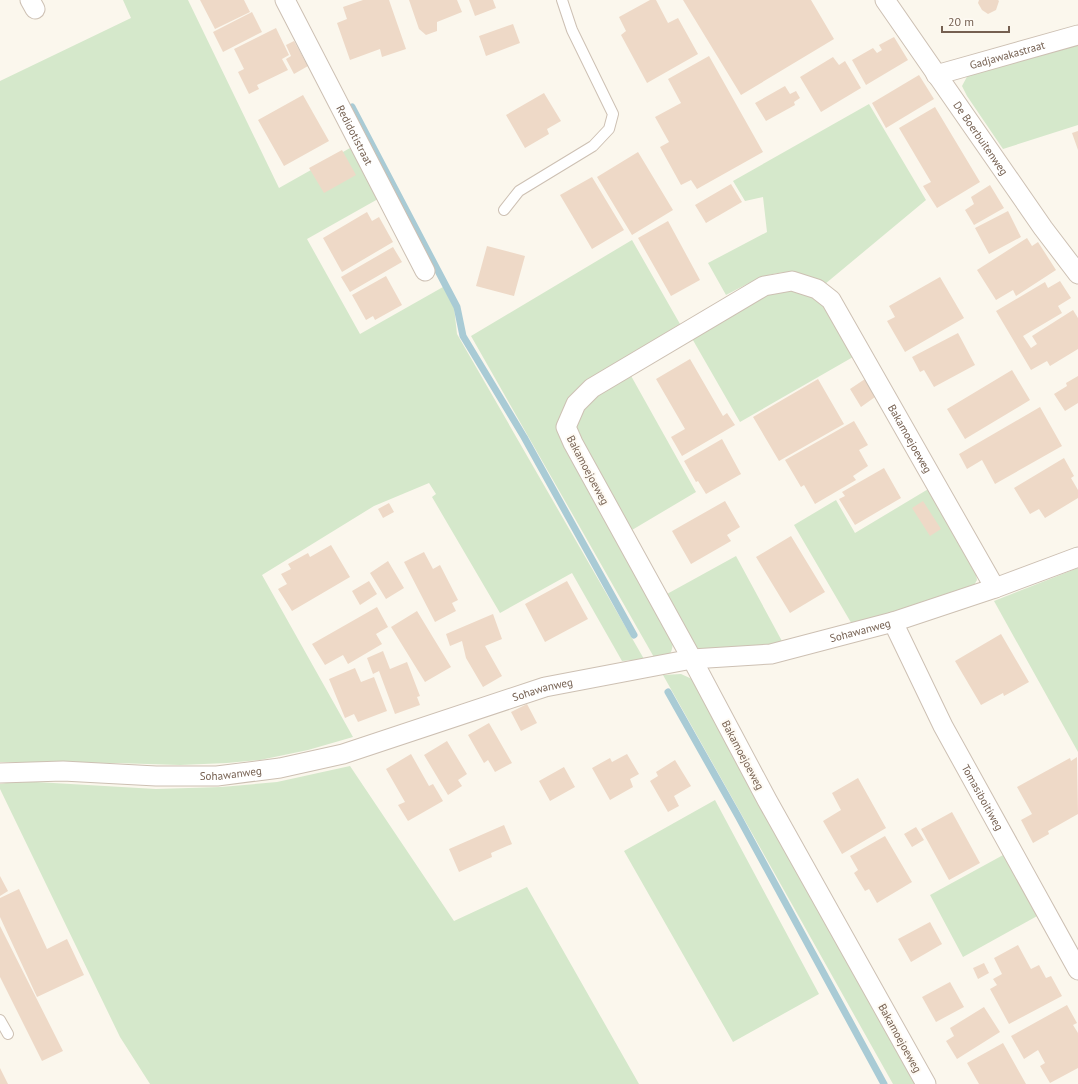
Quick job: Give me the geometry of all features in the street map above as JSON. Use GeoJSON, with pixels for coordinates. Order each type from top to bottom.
{"type":"FeatureCollection","features":[{"type":"Feature","properties":{"kind":"street","name":"Redidotistraat"},"geometry":{"type":"LineString","coordinates":[[286,0],[425,271]]}},
{"type":"Feature","properties":{"kind":"street","name":"De Boerbuitenweg"},"geometry":{"type":"LineString","coordinates":[[885,0],[1043,228],[1078,274]]}},
{"type":"Feature","properties":{"kind":"street","name":"Gadjawakastraat"},"geometry":{"type":"LineString","coordinates":[[936,75],[1078,35]]}},
{"type":"Feature","properties":{"kind":"street","name":"Bakamoejoeweg"},"geometry":{"type":"LineString","coordinates":[[926,1084],[771,806],[573,443],[566,427],[576,404],[592,388],[764,286],[792,281],[817,289],[830,300],[995,588]]}},
{"type":"Feature","properties":{"kind":"street","name":"Sohawanweg"},"geometry":{"type":"LineString","coordinates":[[0,773],[63,771],[156,776],[217,776],[280,768],[343,754],[545,688],[692,659],[770,654],[893,622],[995,588],[1078,557]]}},
{"type":"Feature","properties":{"kind":"street","name":"Tomasiboitiweg"},"geometry":{"type":"LineString","coordinates":[[893,622],[943,726],[1078,970]]}},
{"type":"Feature","properties":{"kind":"lane"},"geometry":{"type":"LineString","coordinates":[[504,210],[518,191],[593,146],[608,129],[612,114],[572,30],[562,0]]}},
{"type":"Feature","properties":{"kind":"lane"},"geometry":{"type":"LineString","coordinates":[[0,1020],[8,1034]]}},
{"type":"Feature","properties":{"kind":"green space"},"geometry":{"type":"Polygon","coordinates":[[[123,0],[188,0],[279,188],[350,148],[378,199],[307,239],[360,334],[443,287],[454,307],[457,334],[644,659],[622,661],[572,573],[500,613],[432,497],[436,494],[429,483],[374,506],[262,575],[353,737],[308,750],[260,760],[227,763],[180,765],[0,762],[0,81],[131,18],[123,0]]]}},
{"type":"Feature","properties":{"kind":"green space"},"geometry":{"type":"Polygon","coordinates":[[[1078,43],[1078,125],[1003,149],[967,96],[962,86],[969,73],[1078,43]]]}},
{"type":"Feature","properties":{"kind":"green space"},"geometry":{"type":"Polygon","coordinates":[[[869,104],[926,200],[825,284],[811,277],[798,274],[774,274],[763,277],[726,295],[708,263],[767,232],[763,197],[745,201],[733,181],[869,104]]]}},
{"type":"Feature","properties":{"kind":"green space"},"geometry":{"type":"Polygon","coordinates":[[[632,240],[680,324],[598,374],[561,435],[566,451],[673,641],[671,652],[667,656],[655,659],[471,336],[632,240]]]}},
{"type":"Feature","properties":{"kind":"green space"},"geometry":{"type":"Polygon","coordinates":[[[791,289],[810,295],[820,301],[833,319],[853,357],[740,422],[690,335],[756,297],[791,289]]]}},
{"type":"Feature","properties":{"kind":"green space"},"geometry":{"type":"Polygon","coordinates":[[[630,374],[696,492],[632,530],[580,439],[575,427],[583,404],[630,374]]]}},
{"type":"Feature","properties":{"kind":"green space"},"geometry":{"type":"Polygon","coordinates":[[[930,488],[976,573],[977,580],[973,587],[853,626],[794,525],[836,500],[855,533],[930,488]]]}},
{"type":"Feature","properties":{"kind":"green space"},"geometry":{"type":"Polygon","coordinates":[[[736,556],[783,643],[766,646],[702,651],[694,646],[667,594],[736,556]]]}},
{"type":"Feature","properties":{"kind":"green space"},"geometry":{"type":"Polygon","coordinates":[[[1078,568],[1078,752],[994,601],[1078,568]]]}},
{"type":"Feature","properties":{"kind":"green space"},"geometry":{"type":"Polygon","coordinates":[[[681,674],[692,679],[920,1084],[893,1084],[663,675],[681,674]]]}},
{"type":"Feature","properties":{"kind":"green space"},"geometry":{"type":"Polygon","coordinates":[[[350,766],[454,921],[527,887],[639,1084],[150,1084],[120,1037],[0,789],[0,784],[19,781],[156,789],[221,787],[277,782],[350,766]]]}},
{"type":"Feature","properties":{"kind":"green space"},"geometry":{"type":"Polygon","coordinates":[[[715,800],[819,994],[733,1042],[624,851],[715,800]]]}},
{"type":"Feature","properties":{"kind":"green space"},"geometry":{"type":"Polygon","coordinates":[[[1005,854],[1039,915],[963,957],[930,895],[1005,854]]]}},
{"type":"Feature","properties":{"kind":"building"},"geometry":{"type":"Polygon","coordinates":[[[200,0],[244,0],[250,12],[215,29],[200,0]]]}},
{"type":"Feature","properties":{"kind":"building"},"geometry":{"type":"Polygon","coordinates":[[[363,0],[389,0],[406,49],[382,57],[380,49],[350,60],[337,23],[347,19],[343,7],[363,0]]]}},
{"type":"Feature","properties":{"kind":"building"},"geometry":{"type":"Polygon","coordinates":[[[409,0],[457,0],[462,12],[437,22],[437,31],[426,35],[419,29],[409,0]]]}},
{"type":"Feature","properties":{"kind":"building"},"geometry":{"type":"Polygon","coordinates":[[[469,0],[493,0],[496,8],[475,16],[469,0]]]}},
{"type":"Feature","properties":{"kind":"building"},"geometry":{"type":"Polygon","coordinates":[[[650,0],[656,0],[668,23],[678,18],[698,54],[647,83],[621,35],[626,31],[619,17],[650,0]]]}},
{"type":"Feature","properties":{"kind":"building"},"geometry":{"type":"Polygon","coordinates":[[[683,0],[811,0],[834,39],[741,95],[683,0]]]}},
{"type":"Feature","properties":{"kind":"building"},"geometry":{"type":"Polygon","coordinates":[[[979,0],[999,1],[996,10],[988,14],[982,10],[978,3],[979,0]]]}},
{"type":"Feature","properties":{"kind":"building"},"geometry":{"type":"Polygon","coordinates":[[[252,12],[262,32],[223,52],[213,32],[252,12]]]}},
{"type":"Feature","properties":{"kind":"building"},"geometry":{"type":"Polygon","coordinates":[[[513,24],[520,43],[486,56],[479,36],[513,24]]]}},
{"type":"Feature","properties":{"kind":"building"},"geometry":{"type":"Polygon","coordinates":[[[276,28],[289,55],[282,59],[288,70],[257,85],[259,89],[249,94],[238,72],[244,69],[234,49],[276,28]]]}},
{"type":"Feature","properties":{"kind":"building"},"geometry":{"type":"Polygon","coordinates":[[[894,37],[908,60],[866,85],[852,60],[873,48],[877,53],[882,50],[879,45],[894,37]]]}},
{"type":"Feature","properties":{"kind":"building"},"geometry":{"type":"Polygon","coordinates":[[[294,41],[308,66],[294,74],[286,59],[291,56],[286,45],[294,41]]]}},
{"type":"Feature","properties":{"kind":"building"},"geometry":{"type":"Polygon","coordinates":[[[709,56],[763,152],[697,189],[691,180],[681,185],[660,147],[669,142],[655,117],[681,103],[668,79],[709,56]]]}},
{"type":"Feature","properties":{"kind":"building"},"geometry":{"type":"Polygon","coordinates":[[[833,57],[839,65],[845,61],[861,88],[821,112],[800,77],[833,57]]]}},
{"type":"Feature","properties":{"kind":"building"},"geometry":{"type":"Polygon","coordinates":[[[919,75],[934,99],[886,128],[872,103],[919,75]]]}},
{"type":"Feature","properties":{"kind":"building"},"geometry":{"type":"Polygon","coordinates":[[[785,86],[790,94],[796,91],[800,98],[794,102],[795,105],[766,121],[755,103],[785,86]]]}},
{"type":"Feature","properties":{"kind":"building"},"geometry":{"type":"Polygon","coordinates":[[[544,93],[561,121],[547,129],[549,134],[525,148],[506,115],[544,93]]]}},
{"type":"Feature","properties":{"kind":"building"},"geometry":{"type":"Polygon","coordinates":[[[303,95],[329,141],[284,166],[258,120],[303,95]]]}},
{"type":"Feature","properties":{"kind":"building"},"geometry":{"type":"Polygon","coordinates":[[[935,107],[980,182],[937,208],[923,186],[931,182],[899,128],[935,107]]]}},
{"type":"Feature","properties":{"kind":"building"},"geometry":{"type":"Polygon","coordinates":[[[1078,131],[1078,150],[1072,133],[1078,131]]]}},
{"type":"Feature","properties":{"kind":"building"},"geometry":{"type":"Polygon","coordinates":[[[342,150],[356,175],[324,193],[309,168],[342,150]]]}},
{"type":"Feature","properties":{"kind":"building"},"geometry":{"type":"Polygon","coordinates":[[[638,152],[673,210],[632,235],[597,177],[638,152]]]}},
{"type":"Feature","properties":{"kind":"building"},"geometry":{"type":"Polygon","coordinates":[[[592,177],[624,230],[592,249],[560,195],[592,177]]]}},
{"type":"Feature","properties":{"kind":"building"},"geometry":{"type":"Polygon","coordinates":[[[731,184],[742,202],[706,223],[695,205],[731,184]]]}},
{"type":"Feature","properties":{"kind":"building"},"geometry":{"type":"Polygon","coordinates":[[[990,185],[1004,208],[974,225],[965,210],[974,204],[971,197],[990,185]]]}},
{"type":"Feature","properties":{"kind":"building"},"geometry":{"type":"Polygon","coordinates":[[[1008,211],[1021,237],[989,254],[975,228],[1008,211]]]}},
{"type":"Feature","properties":{"kind":"building"},"geometry":{"type":"Polygon","coordinates":[[[367,212],[372,221],[379,217],[393,242],[342,272],[323,238],[367,212]]]}},
{"type":"Feature","properties":{"kind":"building"},"geometry":{"type":"Polygon","coordinates":[[[668,221],[700,280],[671,296],[638,238],[668,221]]]}},
{"type":"Feature","properties":{"kind":"building"},"geometry":{"type":"Polygon","coordinates":[[[1027,238],[1032,246],[1038,242],[1056,270],[1016,296],[1013,290],[996,300],[977,270],[1027,238]]]}},
{"type":"Feature","properties":{"kind":"building"},"geometry":{"type":"Polygon","coordinates":[[[487,246],[525,256],[514,296],[476,286],[487,246]]]}},
{"type":"Feature","properties":{"kind":"building"},"geometry":{"type":"Polygon","coordinates":[[[393,247],[402,262],[350,292],[341,277],[393,247]]]}},
{"type":"Feature","properties":{"kind":"building"},"geometry":{"type":"Polygon","coordinates":[[[386,276],[402,305],[375,320],[373,316],[366,320],[352,295],[386,276]]]}},
{"type":"Feature","properties":{"kind":"building"},"geometry":{"type":"Polygon","coordinates":[[[940,277],[964,318],[905,352],[887,321],[895,317],[889,306],[940,277]]]}},
{"type":"Feature","properties":{"kind":"building"},"geometry":{"type":"Polygon","coordinates":[[[1060,281],[1071,298],[1058,306],[1062,313],[1023,336],[1031,348],[1037,344],[1032,336],[1073,310],[1078,318],[1078,349],[1050,366],[1047,361],[1031,370],[996,311],[1045,282],[1048,288],[1060,281]]]}},
{"type":"Feature","properties":{"kind":"building"},"geometry":{"type":"Polygon","coordinates":[[[958,333],[975,365],[934,387],[924,370],[920,372],[912,357],[958,333]]]}},
{"type":"Feature","properties":{"kind":"building"},"geometry":{"type":"Polygon","coordinates":[[[690,359],[723,416],[727,413],[735,425],[682,456],[671,437],[685,429],[656,379],[690,359]]]}},
{"type":"Feature","properties":{"kind":"building"},"geometry":{"type":"Polygon","coordinates":[[[1012,370],[1030,400],[965,439],[947,409],[1012,370]]]}},
{"type":"Feature","properties":{"kind":"building"},"geometry":{"type":"Polygon","coordinates":[[[1078,376],[1078,403],[1065,411],[1054,394],[1067,386],[1066,383],[1078,376]]]}},
{"type":"Feature","properties":{"kind":"building"},"geometry":{"type":"Polygon","coordinates":[[[818,379],[844,424],[779,461],[753,417],[818,379]]]}},
{"type":"Feature","properties":{"kind":"building"},"geometry":{"type":"Polygon","coordinates":[[[865,379],[875,397],[861,407],[850,389],[865,379]]]}},
{"type":"Feature","properties":{"kind":"building"},"geometry":{"type":"Polygon","coordinates":[[[1040,407],[1062,446],[995,484],[982,460],[967,469],[959,454],[1040,407]]]}},
{"type":"Feature","properties":{"kind":"building"},"geometry":{"type":"Polygon","coordinates":[[[854,421],[868,445],[859,450],[868,466],[853,476],[856,480],[815,504],[804,485],[801,487],[785,460],[854,421]]]}},
{"type":"Feature","properties":{"kind":"building"},"geometry":{"type":"Polygon","coordinates":[[[722,439],[741,474],[706,494],[698,481],[696,482],[684,461],[722,439]]]}},
{"type":"Feature","properties":{"kind":"building"},"geometry":{"type":"Polygon","coordinates":[[[1064,458],[1074,476],[1071,478],[1078,490],[1078,498],[1045,518],[1039,509],[1030,514],[1014,488],[1064,458]]]}},
{"type":"Feature","properties":{"kind":"building"},"geometry":{"type":"Polygon","coordinates":[[[884,468],[901,498],[855,525],[839,499],[845,496],[842,492],[884,468]]]}},
{"type":"Feature","properties":{"kind":"building"},"geometry":{"type":"Polygon","coordinates":[[[725,501],[740,527],[727,535],[731,541],[691,564],[672,531],[725,501]]]}},
{"type":"Feature","properties":{"kind":"building"},"geometry":{"type":"Polygon","coordinates":[[[923,501],[941,529],[930,536],[912,508],[923,501]]]}},
{"type":"Feature","properties":{"kind":"building"},"geometry":{"type":"Polygon","coordinates":[[[389,503],[394,512],[383,518],[378,509],[389,503]]]}},
{"type":"Feature","properties":{"kind":"building"},"geometry":{"type":"Polygon","coordinates":[[[791,536],[825,592],[790,613],[756,557],[791,536]]]}},
{"type":"Feature","properties":{"kind":"building"},"geometry":{"type":"Polygon","coordinates":[[[331,545],[350,577],[292,611],[278,589],[287,584],[281,574],[291,569],[288,564],[308,553],[310,557],[331,545]]]}},
{"type":"Feature","properties":{"kind":"building"},"geometry":{"type":"Polygon","coordinates":[[[424,552],[433,569],[440,565],[458,600],[452,603],[456,611],[435,622],[404,562],[424,552]]]}},
{"type":"Feature","properties":{"kind":"building"},"geometry":{"type":"Polygon","coordinates":[[[388,561],[404,588],[386,599],[370,573],[388,561]]]}},
{"type":"Feature","properties":{"kind":"building"},"geometry":{"type":"Polygon","coordinates":[[[369,581],[377,594],[360,605],[352,591],[369,581]]]}},
{"type":"Feature","properties":{"kind":"building"},"geometry":{"type":"Polygon","coordinates":[[[567,581],[588,619],[545,642],[525,604],[567,581]]]}},
{"type":"Feature","properties":{"kind":"building"},"geometry":{"type":"Polygon","coordinates":[[[377,607],[388,627],[376,634],[382,644],[348,664],[343,655],[325,665],[312,644],[377,607]]]}},
{"type":"Feature","properties":{"kind":"building"},"geometry":{"type":"Polygon","coordinates":[[[417,611],[451,667],[425,682],[391,627],[417,611]]]}},
{"type":"Feature","properties":{"kind":"building"},"geometry":{"type":"Polygon","coordinates":[[[493,614],[502,639],[485,646],[502,676],[483,687],[466,658],[462,641],[450,646],[446,634],[493,614]]]}},
{"type":"Feature","properties":{"kind":"building"},"geometry":{"type":"Polygon","coordinates":[[[1001,634],[1029,682],[1004,696],[1003,693],[981,705],[955,661],[1001,634]]]}},
{"type":"Feature","properties":{"kind":"building"},"geometry":{"type":"Polygon","coordinates":[[[383,651],[390,669],[407,662],[420,696],[417,697],[420,705],[395,714],[379,671],[373,674],[367,658],[383,651]]]}},
{"type":"Feature","properties":{"kind":"building"},"geometry":{"type":"Polygon","coordinates":[[[355,668],[361,682],[374,677],[387,711],[358,722],[354,714],[345,718],[329,679],[355,668]]]}},
{"type":"Feature","properties":{"kind":"building"},"geometry":{"type":"Polygon","coordinates":[[[527,704],[537,723],[521,731],[511,712],[527,704]]]}},
{"type":"Feature","properties":{"kind":"building"},"geometry":{"type":"Polygon","coordinates":[[[489,723],[512,763],[495,772],[488,760],[484,763],[468,735],[489,723]]]}},
{"type":"Feature","properties":{"kind":"building"},"geometry":{"type":"Polygon","coordinates":[[[447,741],[467,774],[458,780],[462,786],[448,795],[424,755],[447,741]]]}},
{"type":"Feature","properties":{"kind":"building"},"geometry":{"type":"Polygon","coordinates":[[[411,754],[429,786],[433,784],[443,801],[408,821],[398,805],[405,802],[386,769],[411,754]]]}},
{"type":"Feature","properties":{"kind":"building"},"geometry":{"type":"Polygon","coordinates":[[[627,754],[639,774],[630,779],[633,787],[610,800],[592,768],[610,758],[612,762],[627,754]]]}},
{"type":"Feature","properties":{"kind":"building"},"geometry":{"type":"Polygon","coordinates":[[[1077,757],[1078,814],[1048,831],[1049,834],[1033,843],[1021,820],[1032,814],[1017,787],[1070,758],[1071,761],[1077,757]]]}},
{"type":"Feature","properties":{"kind":"building"},"geometry":{"type":"Polygon","coordinates":[[[675,760],[691,786],[674,796],[679,806],[668,812],[650,781],[658,776],[656,772],[675,760]]]}},
{"type":"Feature","properties":{"kind":"building"},"geometry":{"type":"Polygon","coordinates":[[[564,767],[575,787],[550,801],[539,781],[564,767]]]}},
{"type":"Feature","properties":{"kind":"building"},"geometry":{"type":"Polygon","coordinates":[[[858,778],[886,828],[842,854],[823,821],[841,810],[832,793],[858,778]]]}},
{"type":"Feature","properties":{"kind":"building"},"geometry":{"type":"Polygon","coordinates":[[[952,812],[980,863],[949,880],[921,829],[952,812]]]}},
{"type":"Feature","properties":{"kind":"building"},"geometry":{"type":"Polygon","coordinates":[[[504,825],[512,844],[491,853],[492,857],[459,872],[449,849],[504,825]]]}},
{"type":"Feature","properties":{"kind":"building"},"geometry":{"type":"Polygon","coordinates":[[[916,827],[924,840],[912,847],[904,834],[916,827]]]}},
{"type":"Feature","properties":{"kind":"building"},"geometry":{"type":"Polygon","coordinates":[[[885,836],[912,882],[877,903],[869,889],[865,891],[854,873],[858,870],[850,856],[885,836]]]}},
{"type":"Feature","properties":{"kind":"building"},"geometry":{"type":"Polygon","coordinates":[[[0,876],[8,891],[0,896],[0,876]]]}},
{"type":"Feature","properties":{"kind":"building"},"geometry":{"type":"Polygon","coordinates":[[[19,889],[47,949],[67,939],[84,975],[37,997],[0,917],[0,898],[19,889]]]}},
{"type":"Feature","properties":{"kind":"building"},"geometry":{"type":"Polygon","coordinates":[[[930,922],[942,944],[911,962],[898,939],[930,922]]]}},
{"type":"Feature","properties":{"kind":"building"},"geometry":{"type":"Polygon","coordinates":[[[0,926],[63,1051],[42,1061],[0,977],[0,926]]]}},
{"type":"Feature","properties":{"kind":"building"},"geometry":{"type":"Polygon","coordinates":[[[1018,945],[1031,969],[1039,965],[1046,978],[1051,976],[1062,996],[1009,1024],[990,989],[997,985],[993,979],[1002,974],[994,958],[1018,945]]]}},
{"type":"Feature","properties":{"kind":"building"},"geometry":{"type":"Polygon","coordinates":[[[984,963],[989,973],[978,979],[973,968],[984,963]]]}},
{"type":"Feature","properties":{"kind":"building"},"geometry":{"type":"Polygon","coordinates":[[[950,982],[964,1007],[936,1022],[922,997],[950,982]]]}},
{"type":"Feature","properties":{"kind":"building"},"geometry":{"type":"Polygon","coordinates":[[[1067,1005],[1077,1023],[1073,1025],[1078,1033],[1078,1068],[1050,1083],[1040,1066],[1045,1063],[1038,1050],[1024,1059],[1011,1036],[1067,1005]]]}},
{"type":"Feature","properties":{"kind":"building"},"geometry":{"type":"Polygon","coordinates":[[[984,1007],[1000,1032],[957,1059],[946,1041],[954,1036],[950,1028],[984,1007]]]}},
{"type":"Feature","properties":{"kind":"building"},"geometry":{"type":"Polygon","coordinates":[[[1003,1043],[1026,1084],[979,1084],[967,1063],[1003,1043]]]}},
{"type":"Feature","properties":{"kind":"building"},"geometry":{"type":"Polygon","coordinates":[[[0,1068],[8,1084],[0,1084],[0,1068]]]}},
{"type":"Feature","properties":{"kind":"waterway"},"geometry":{"type":"LineString","coordinates":[[352,107],[457,307],[463,336],[524,437],[634,635]]}},
{"type":"Feature","properties":{"kind":"waterway"},"geometry":{"type":"LineString","coordinates":[[668,692],[738,816],[884,1084]]}}]}
